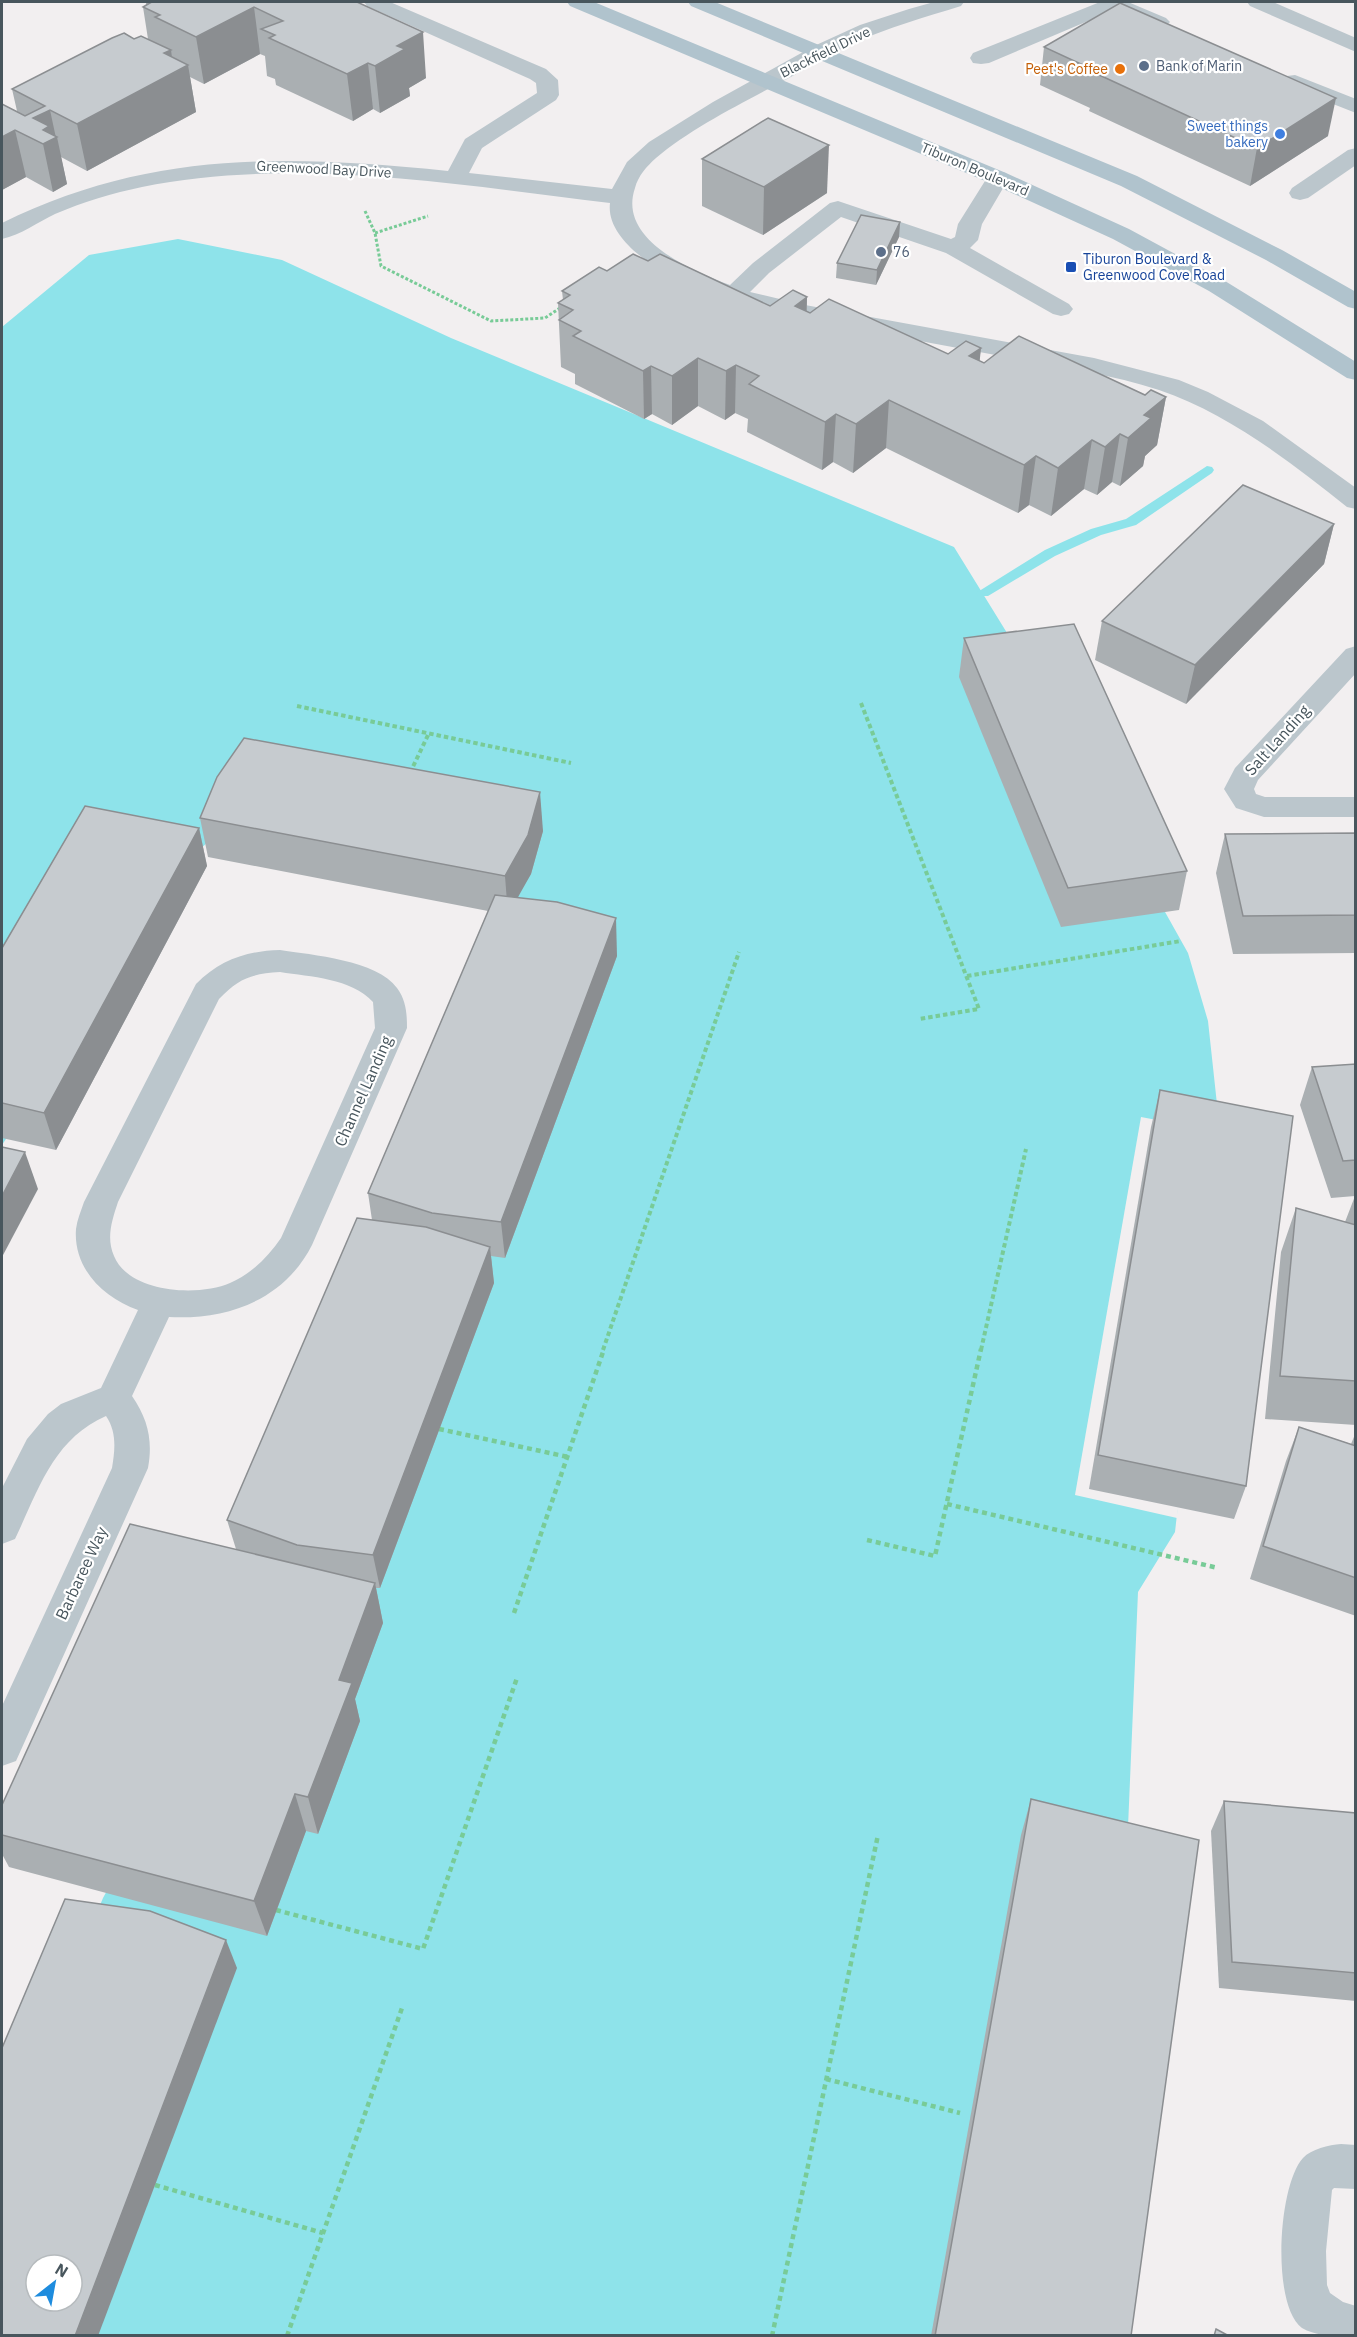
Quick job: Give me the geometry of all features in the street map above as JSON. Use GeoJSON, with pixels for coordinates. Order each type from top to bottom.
{"type":"FeatureCollection","features":[{"type":"Feature","properties":{"kind":"main road","name":"Tiburon Boulevard"},"geometry":{"type":"LineString","coordinates":[[577,2],[998,178],[1147,248],[1278,322],[1356,373]]}},
{"type":"Feature","properties":{"kind":"main road"},"geometry":{"type":"LineString","coordinates":[[698,2],[1129,181],[1274,255],[1356,302]]}},
{"type":"Feature","properties":{"kind":"street"},"geometry":{"type":"LineString","coordinates":[[374,2],[547,80],[549,95],[473,144],[456,177]]}},
{"type":"Feature","properties":{"kind":"street","name":"Blackfield Drive"},"geometry":{"type":"LineString","coordinates":[[620,197],[626,181],[648,154],[717,109],[821,52],[878,26],[954,2]]}},
{"type":"Feature","properties":{"kind":"street"},"geometry":{"type":"LineString","coordinates":[[981,58],[1116,2],[1180,31]]}},
{"type":"Feature","properties":{"kind":"street"},"geometry":{"type":"LineString","coordinates":[[1257,2],[1356,45]]}},
{"type":"Feature","properties":{"kind":"street"},"geometry":{"type":"LineString","coordinates":[[1279,74],[1356,107]]}},
{"type":"Feature","properties":{"kind":"street"},"geometry":{"type":"LineString","coordinates":[[1300,193],[1356,155]]}},
{"type":"Feature","properties":{"kind":"street","name":"Greenwood Bay Drive"},"geometry":{"type":"LineString","coordinates":[[2,231],[68,201],[144,179],[182,172],[256,165],[456,177],[620,197]]}},
{"type":"Feature","properties":{"kind":"street"},"geometry":{"type":"LineString","coordinates":[[954,249],[966,240],[970,224],[998,178]]}},
{"type":"Feature","properties":{"kind":"street"},"geometry":{"type":"LineString","coordinates":[[620,197],[623,220],[638,243],[649,253],[685,276],[734,295],[807,312],[1141,376],[1195,396],[1251,423],[1294,452],[1356,501]]}},
{"type":"Feature","properties":{"kind":"street"},"geometry":{"type":"LineString","coordinates":[[734,295],[761,268],[838,208],[954,249],[1061,309]]}},
{"type":"Feature","properties":{"kind":"street","name":"Salt Landing"},"geometry":{"type":"LineString","coordinates":[[1356,655],[1245,775],[1239,789],[1246,801],[1264,807],[1356,807]]}},
{"type":"Feature","properties":{"kind":"street","name":"Channel Landing"},"geometry":{"type":"LineString","coordinates":[[280,961],[355,976],[371,982],[386,994],[392,1011],[391,1028],[295,1245],[270,1276],[237,1296],[195,1305],[159,1302],[139,1297],[110,1278],[101,1264],[93,1233],[101,1202],[207,992],[219,979],[236,968],[256,962],[280,961]]}},
{"type":"Feature","properties":{"kind":"street"},"geometry":{"type":"LineString","coordinates":[[2,1528],[42,1444],[72,1415],[113,1399],[159,1302]]}},
{"type":"Feature","properties":{"kind":"street","name":"Barbaree Way"},"geometry":{"type":"LineString","coordinates":[[2,1748],[130,1468],[134,1449],[132,1429],[124,1411],[113,1399]]}},
{"type":"Feature","properties":{"kind":"street"},"geometry":{"type":"LineString","coordinates":[[1356,2167],[1330,2166],[1321,2170],[1314,2177],[1311,2187],[1302,2279],[1308,2301],[1316,2310],[1356,2329]]}},
{"type":"Feature","properties":{"kind":"path"},"geometry":{"type":"LineString","coordinates":[[356,206],[366,212],[375,233],[381,266],[491,321],[545,318],[564,306]]}},
{"type":"Feature","properties":{"kind":"path"},"geometry":{"type":"LineString","coordinates":[[375,233],[437,213]]}},
{"type":"Feature","properties":{"kind":"path"},"geometry":{"type":"LineString","coordinates":[[861,703],[979,1009],[919,1019]]}},
{"type":"Feature","properties":{"kind":"path"},"geometry":{"type":"LineString","coordinates":[[297,706],[571,763]]}},
{"type":"Feature","properties":{"kind":"path"},"geometry":{"type":"LineString","coordinates":[[407,780],[429,733]]}},
{"type":"Feature","properties":{"kind":"path"},"geometry":{"type":"LineString","coordinates":[[967,976],[1181,941]]}},
{"type":"Feature","properties":{"kind":"path"},"geometry":{"type":"LineString","coordinates":[[514,1613],[739,952]]}},
{"type":"Feature","properties":{"kind":"path"},"geometry":{"type":"LineString","coordinates":[[867,1540],[935,1556],[1026,1149]]}},
{"type":"Feature","properties":{"kind":"path"},"geometry":{"type":"LineString","coordinates":[[439,1429],[568,1457]]}},
{"type":"Feature","properties":{"kind":"path"},"geometry":{"type":"LineString","coordinates":[[947,1504],[1218,1568]]}},
{"type":"Feature","properties":{"kind":"path"},"geometry":{"type":"LineString","coordinates":[[276,1910],[423,1949],[517,1678]]}},
{"type":"Feature","properties":{"kind":"path"},"geometry":{"type":"LineString","coordinates":[[772,2336],[878,1834]]}},
{"type":"Feature","properties":{"kind":"path"},"geometry":{"type":"LineString","coordinates":[[287,2336],[402,2008]]}},
{"type":"Feature","properties":{"kind":"path"},"geometry":{"type":"LineString","coordinates":[[826,2079],[960,2113]]}},
{"type":"Feature","properties":{"kind":"path"},"geometry":{"type":"LineString","coordinates":[[155,2185],[323,2233]]}},
{"type":"Feature","properties":{"kind":"water"},"geometry":{"type":"Polygon","coordinates":[[[178,239],[282,260],[451,338],[954,547],[1025,662],[1188,953],[1208,1021],[1220,1132],[1175,1532],[1138,1592],[1127,1851],[1081,2335],[2,2335],[2,2140],[103,1898],[275,1579],[499,886],[214,836],[190,859],[2,1145],[2,327],[89,255],[178,239]]]}},
{"type":"Feature","properties":{"kind":"pier"},"geometry":{"type":"Polygon","coordinates":[[[1141,1117],[1220,1132],[1177,1518],[1075,1495],[1141,1117]]]}},
{"type":"Feature","properties":{"kind":"building"},"geometry":{"type":"Polygon","coordinates":[[[146,2],[357,2],[423,32],[397,46],[405,49],[375,66],[368,63],[347,74],[269,38],[275,35],[261,29],[283,21],[254,7],[196,37],[155,17],[160,15],[143,7],[150,3],[146,2]]]}},
{"type":"Feature","properties":{"kind":"building"},"geometry":{"type":"Polygon","coordinates":[[[1120,3],[1336,98],[1257,148],[1044,47],[1120,3]]]}},
{"type":"Feature","properties":{"kind":"building"},"geometry":{"type":"Polygon","coordinates":[[[124,33],[134,39],[141,36],[171,50],[164,53],[188,65],[77,124],[50,110],[33,118],[49,126],[43,130],[57,137],[43,144],[15,130],[2,137],[2,104],[25,116],[45,106],[12,89],[124,33]]]}},
{"type":"Feature","properties":{"kind":"building"},"geometry":{"type":"Polygon","coordinates":[[[768,118],[829,145],[764,187],[702,159],[768,118]]]}},
{"type":"Feature","properties":{"kind":"building"},"geometry":{"type":"Polygon","coordinates":[[[861,215],[900,222],[877,270],[837,263],[861,215]]]}},
{"type":"Feature","properties":{"kind":"building"},"geometry":{"type":"Polygon","coordinates":[[[633,254],[648,261],[660,254],[770,306],[793,290],[807,297],[795,306],[810,313],[829,299],[948,354],[966,341],[981,348],[969,356],[984,363],[1019,336],[1145,395],[1151,390],[1166,397],[1144,415],[1151,418],[1128,438],[1120,434],[1105,447],[1092,440],[1058,468],[1036,456],[1024,465],[889,400],[856,424],[836,414],[825,422],[749,384],[759,376],[736,365],[726,371],[698,358],[672,376],[651,366],[643,371],[573,336],[581,331],[559,320],[573,310],[558,303],[570,295],[562,291],[599,267],[607,271],[633,254]]]}},
{"type":"Feature","properties":{"kind":"building"},"geometry":{"type":"Polygon","coordinates":[[[1243,485],[1334,524],[1195,665],[1102,621],[1243,485]]]}},
{"type":"Feature","properties":{"kind":"building"},"geometry":{"type":"Polygon","coordinates":[[[1074,624],[1187,871],[1068,888],[964,638],[1074,624]]]}},
{"type":"Feature","properties":{"kind":"building"},"geometry":{"type":"Polygon","coordinates":[[[244,738],[540,792],[528,835],[505,876],[200,818],[217,777],[244,738]]]}},
{"type":"Feature","properties":{"kind":"building"},"geometry":{"type":"Polygon","coordinates":[[[85,806],[199,828],[44,1113],[2,1103],[2,948],[85,806]]]}},
{"type":"Feature","properties":{"kind":"building"},"geometry":{"type":"Polygon","coordinates":[[[1356,833],[1356,915],[1243,916],[1225,834],[1356,833]]]}},
{"type":"Feature","properties":{"kind":"building"},"geometry":{"type":"Polygon","coordinates":[[[495,895],[557,902],[616,918],[501,1222],[432,1213],[368,1193],[495,895]]]}},
{"type":"Feature","properties":{"kind":"building"},"geometry":{"type":"Polygon","coordinates":[[[1356,1064],[1356,1160],[1343,1161],[1312,1067],[1356,1064]]]}},
{"type":"Feature","properties":{"kind":"building"},"geometry":{"type":"Polygon","coordinates":[[[1160,1090],[1293,1116],[1246,1486],[1098,1455],[1160,1090]]]}},
{"type":"Feature","properties":{"kind":"building"},"geometry":{"type":"Polygon","coordinates":[[[2,1147],[25,1152],[2,1196],[2,1147]]]}},
{"type":"Feature","properties":{"kind":"building"},"geometry":{"type":"Polygon","coordinates":[[[1296,1208],[1356,1225],[1356,1381],[1280,1376],[1296,1208]]]}},
{"type":"Feature","properties":{"kind":"building"},"geometry":{"type":"Polygon","coordinates":[[[357,1218],[426,1227],[490,1247],[373,1555],[297,1545],[227,1520],[357,1218]]]}},
{"type":"Feature","properties":{"kind":"building"},"geometry":{"type":"Polygon","coordinates":[[[1299,1427],[1356,1446],[1356,1578],[1263,1546],[1299,1427]]]}},
{"type":"Feature","properties":{"kind":"building"},"geometry":{"type":"Polygon","coordinates":[[[130,1524],[375,1583],[339,1680],[352,1683],[308,1797],[295,1794],[254,1901],[2,1835],[2,1805],[130,1524]]]}},
{"type":"Feature","properties":{"kind":"building"},"geometry":{"type":"Polygon","coordinates":[[[1031,1799],[1199,1840],[1131,2336],[935,2336],[1031,1799]]]}},
{"type":"Feature","properties":{"kind":"building"},"geometry":{"type":"Polygon","coordinates":[[[1224,1801],[1356,1813],[1356,1973],[1232,1962],[1224,1801]]]}},
{"type":"Feature","properties":{"kind":"building"},"geometry":{"type":"Polygon","coordinates":[[[65,1899],[150,1911],[226,1940],[84,2312],[84,2253],[24,2253],[24,2313],[84,2313],[75,2336],[2,2336],[2,2048],[65,1899]]]}},
{"type":"Feature","properties":{"kind":"building"},"geometry":{"type":"Polygon","coordinates":[[[1216,2329],[1229,2336],[1214,2336],[1216,2329]]]}},
{"type":"Feature","properties":{"kind":"waterway"},"geometry":{"type":"LineString","coordinates":[[983,593],[1050,553],[1096,532],[1131,522],[1207,470]]}},
{"type":"Feature","properties":{"kind":"place","name":"Bank of Marin"},"geometry":{"type":"Point","coordinates":[1144,66]}},
{"type":"Feature","properties":{"kind":"place","name":"Peet's Coffee"},"geometry":{"type":"Point","coordinates":[1120,69]}},
{"type":"Feature","properties":{"kind":"place","name":"Sweet things bakery"},"geometry":{"type":"Point","coordinates":[1280,134]}},
{"type":"Feature","properties":{"kind":"place","name":"76"},"geometry":{"type":"Point","coordinates":[881,252]}},
{"type":"Feature","properties":{"kind":"place","name":"Tiburon Boulevard & Greenwood Cove Road"},"geometry":{"type":"Point","coordinates":[1071,267]}}]}
